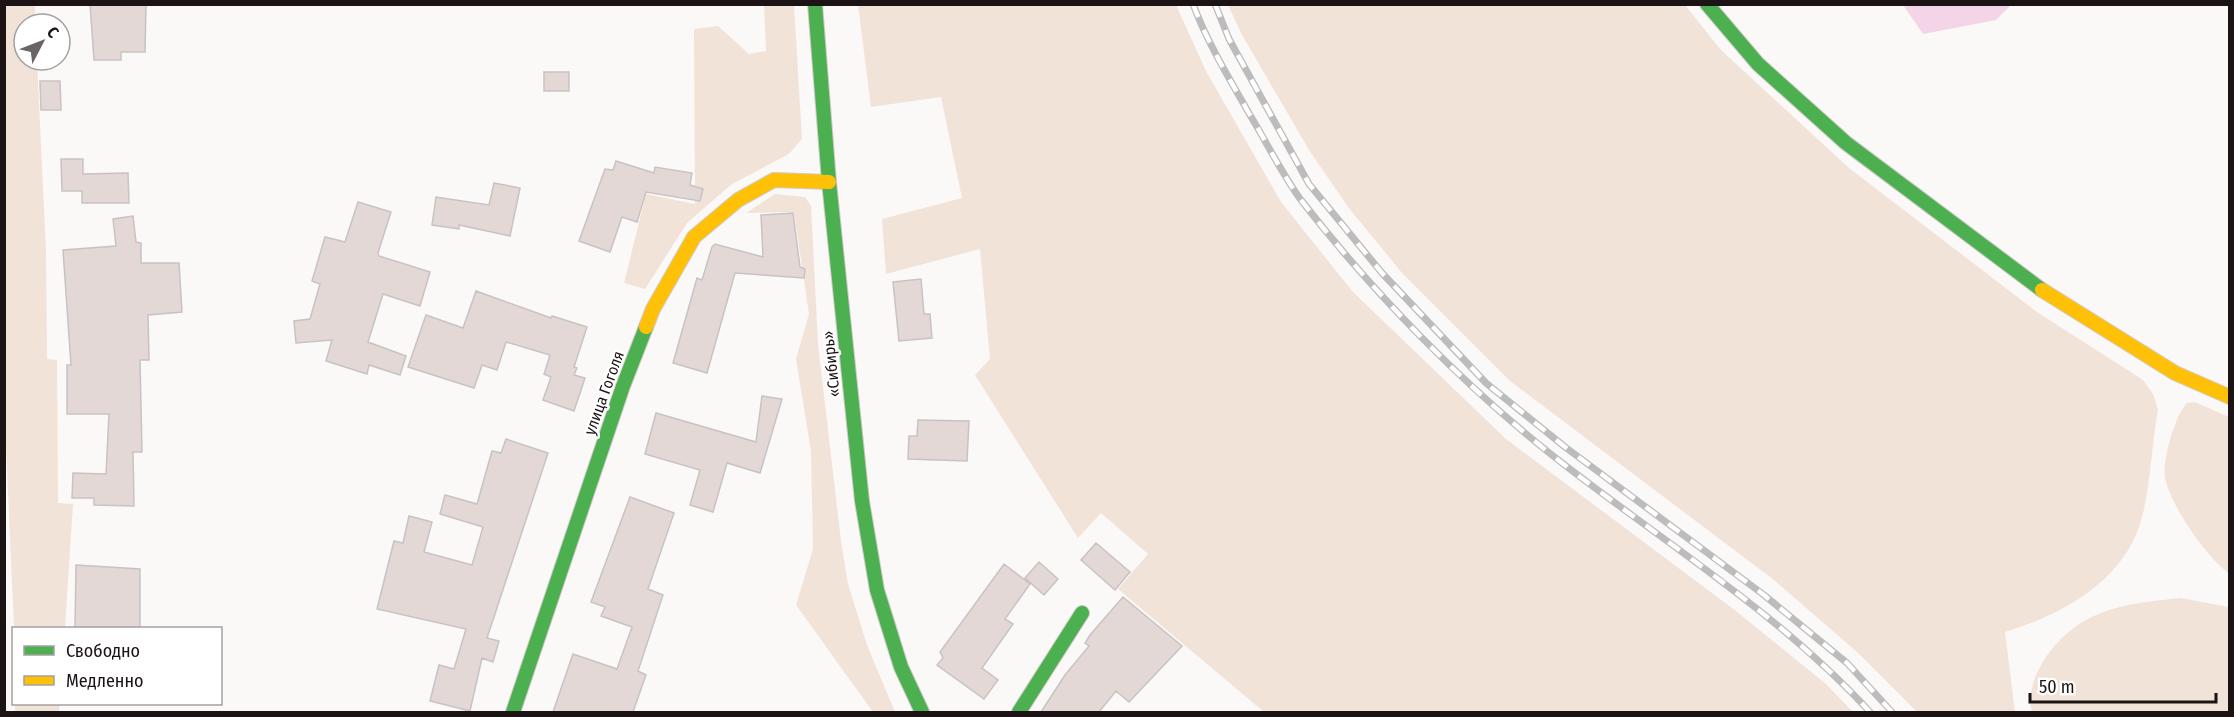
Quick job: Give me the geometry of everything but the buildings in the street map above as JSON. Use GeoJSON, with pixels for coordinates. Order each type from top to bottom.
{"type":"FeatureCollection","features":[{"type":"Feature","properties":{"kind":"main road","name":"«Сибирь»"},"geometry":{"type":"LineString","coordinates":[[815,4],[829,182],[866,523],[878,590],[901,667],[922,712]]}},
{"type":"Feature","properties":{"kind":"main road"},"geometry":{"type":"LineString","coordinates":[[1707,4],[1758,64],[1846,143],[2060,304],[2175,373],[2229,397]]}},
{"type":"Feature","properties":{"kind":"main road","name":"улица Гоголя"},"geometry":{"type":"LineString","coordinates":[[513,712],[623,386],[653,309],[694,237],[738,200],[774,180],[829,182]]}},
{"type":"Feature","properties":{"kind":"main road"},"geometry":{"type":"LineString","coordinates":[[1018,712],[1082,613]]}},
{"type":"Feature","properties":{"kind":"shaded area"},"geometry":{"type":"Polygon","coordinates":[[[4,5],[35,5],[35,12],[12,12],[12,72],[38,72],[46,252],[47,359],[57,360],[58,503],[73,504],[65,627],[14,627],[4,400],[4,5]]]}},
{"type":"Feature","properties":{"kind":"shaded area"},"geometry":{"type":"Polygon","coordinates":[[[764,5],[794,5],[802,139],[789,154],[732,184],[687,223],[645,289],[624,283],[646,194],[695,204],[694,29],[718,26],[749,54],[766,51],[764,5]]]}},
{"type":"Feature","properties":{"kind":"shaded area"},"geometry":{"type":"Polygon","coordinates":[[[858,5],[1176,5],[1206,71],[1281,202],[1353,292],[1506,439],[1736,611],[1826,684],[1853,712],[1264,712],[1118,589],[1148,554],[1101,513],[1078,538],[975,375],[990,359],[980,249],[886,274],[882,219],[962,198],[941,97],[871,107],[858,5]]]}},
{"type":"Feature","properties":{"kind":"shaded area"},"geometry":{"type":"Polygon","coordinates":[[[1228,5],[1685,5],[1721,50],[1849,168],[2037,312],[2143,380],[2153,394],[2158,410],[2140,524],[2131,545],[2104,580],[2067,606],[2005,632],[2015,712],[1917,712],[1857,652],[1774,580],[1510,381],[1402,273],[1348,207],[1309,150],[1242,35],[1228,5]]]}},
{"type":"Feature","properties":{"kind":"shaded area"},"geometry":{"type":"Polygon","coordinates":[[[1903,5],[2011,5],[1996,20],[1923,34],[1903,5]]]}},
{"type":"Feature","properties":{"kind":"shaded area"},"geometry":{"type":"Polygon","coordinates":[[[775,194],[805,197],[811,206],[818,344],[848,584],[867,645],[895,712],[873,712],[796,605],[813,549],[811,451],[796,359],[809,314],[794,212],[746,213],[775,194]]]}},
{"type":"Feature","properties":{"kind":"shaded area"},"geometry":{"type":"Polygon","coordinates":[[[2195,402],[2229,417],[2229,573],[2200,544],[2174,502],[2165,478],[2167,450],[2178,417],[2187,403],[2195,402]]]}},
{"type":"Feature","properties":{"kind":"shaded area"},"geometry":{"type":"Polygon","coordinates":[[[2181,598],[2229,607],[2229,712],[2032,712],[2031,692],[2038,672],[2044,660],[2072,629],[2104,612],[2140,603],[2181,598]]]}},
{"type":"Feature","properties":{"kind":"shaded area"},"geometry":{"type":"Polygon","coordinates":[[[15,705],[60,705],[59,712],[15,712],[15,705]]]}},
{"type":"Feature","properties":{"kind":"railway"},"geometry":{"type":"LineString","coordinates":[[1193,4],[1219,61],[1294,190],[1329,235],[1390,304],[1454,370],[1522,431],[1597,490],[1759,610],[1798,642],[1870,712]]}},
{"type":"Feature","properties":{"kind":"railway"},"geometry":{"type":"LineString","coordinates":[[1215,4],[1229,39],[1309,184],[1382,273],[1486,383],[1565,447],[1764,595],[1847,663],[1892,712]]}},
{"type":"Feature","properties":{"kind":"traffic: fast"},"geometry":{"type":"LineString","coordinates":[[815,4],[829,182],[862,501],[877,590],[901,667],[922,712]]}},
{"type":"Feature","properties":{"kind":"traffic: fast"},"geometry":{"type":"LineString","coordinates":[[1707,4],[1758,64],[1846,143],[2042,290]]}},
{"type":"Feature","properties":{"kind":"traffic: fast"},"geometry":{"type":"LineString","coordinates":[[513,712],[623,386],[646,327]]}},
{"type":"Feature","properties":{"kind":"traffic: fast"},"geometry":{"type":"LineString","coordinates":[[1019,712],[1082,613]]}},
{"type":"Feature","properties":{"kind":"traffic: slow"},"geometry":{"type":"LineString","coordinates":[[646,327],[653,309],[694,237],[738,200],[774,180],[829,182]]}},
{"type":"Feature","properties":{"kind":"traffic: slow"},"geometry":{"type":"LineString","coordinates":[[2042,290],[2175,373],[2230,397]]}}]}
